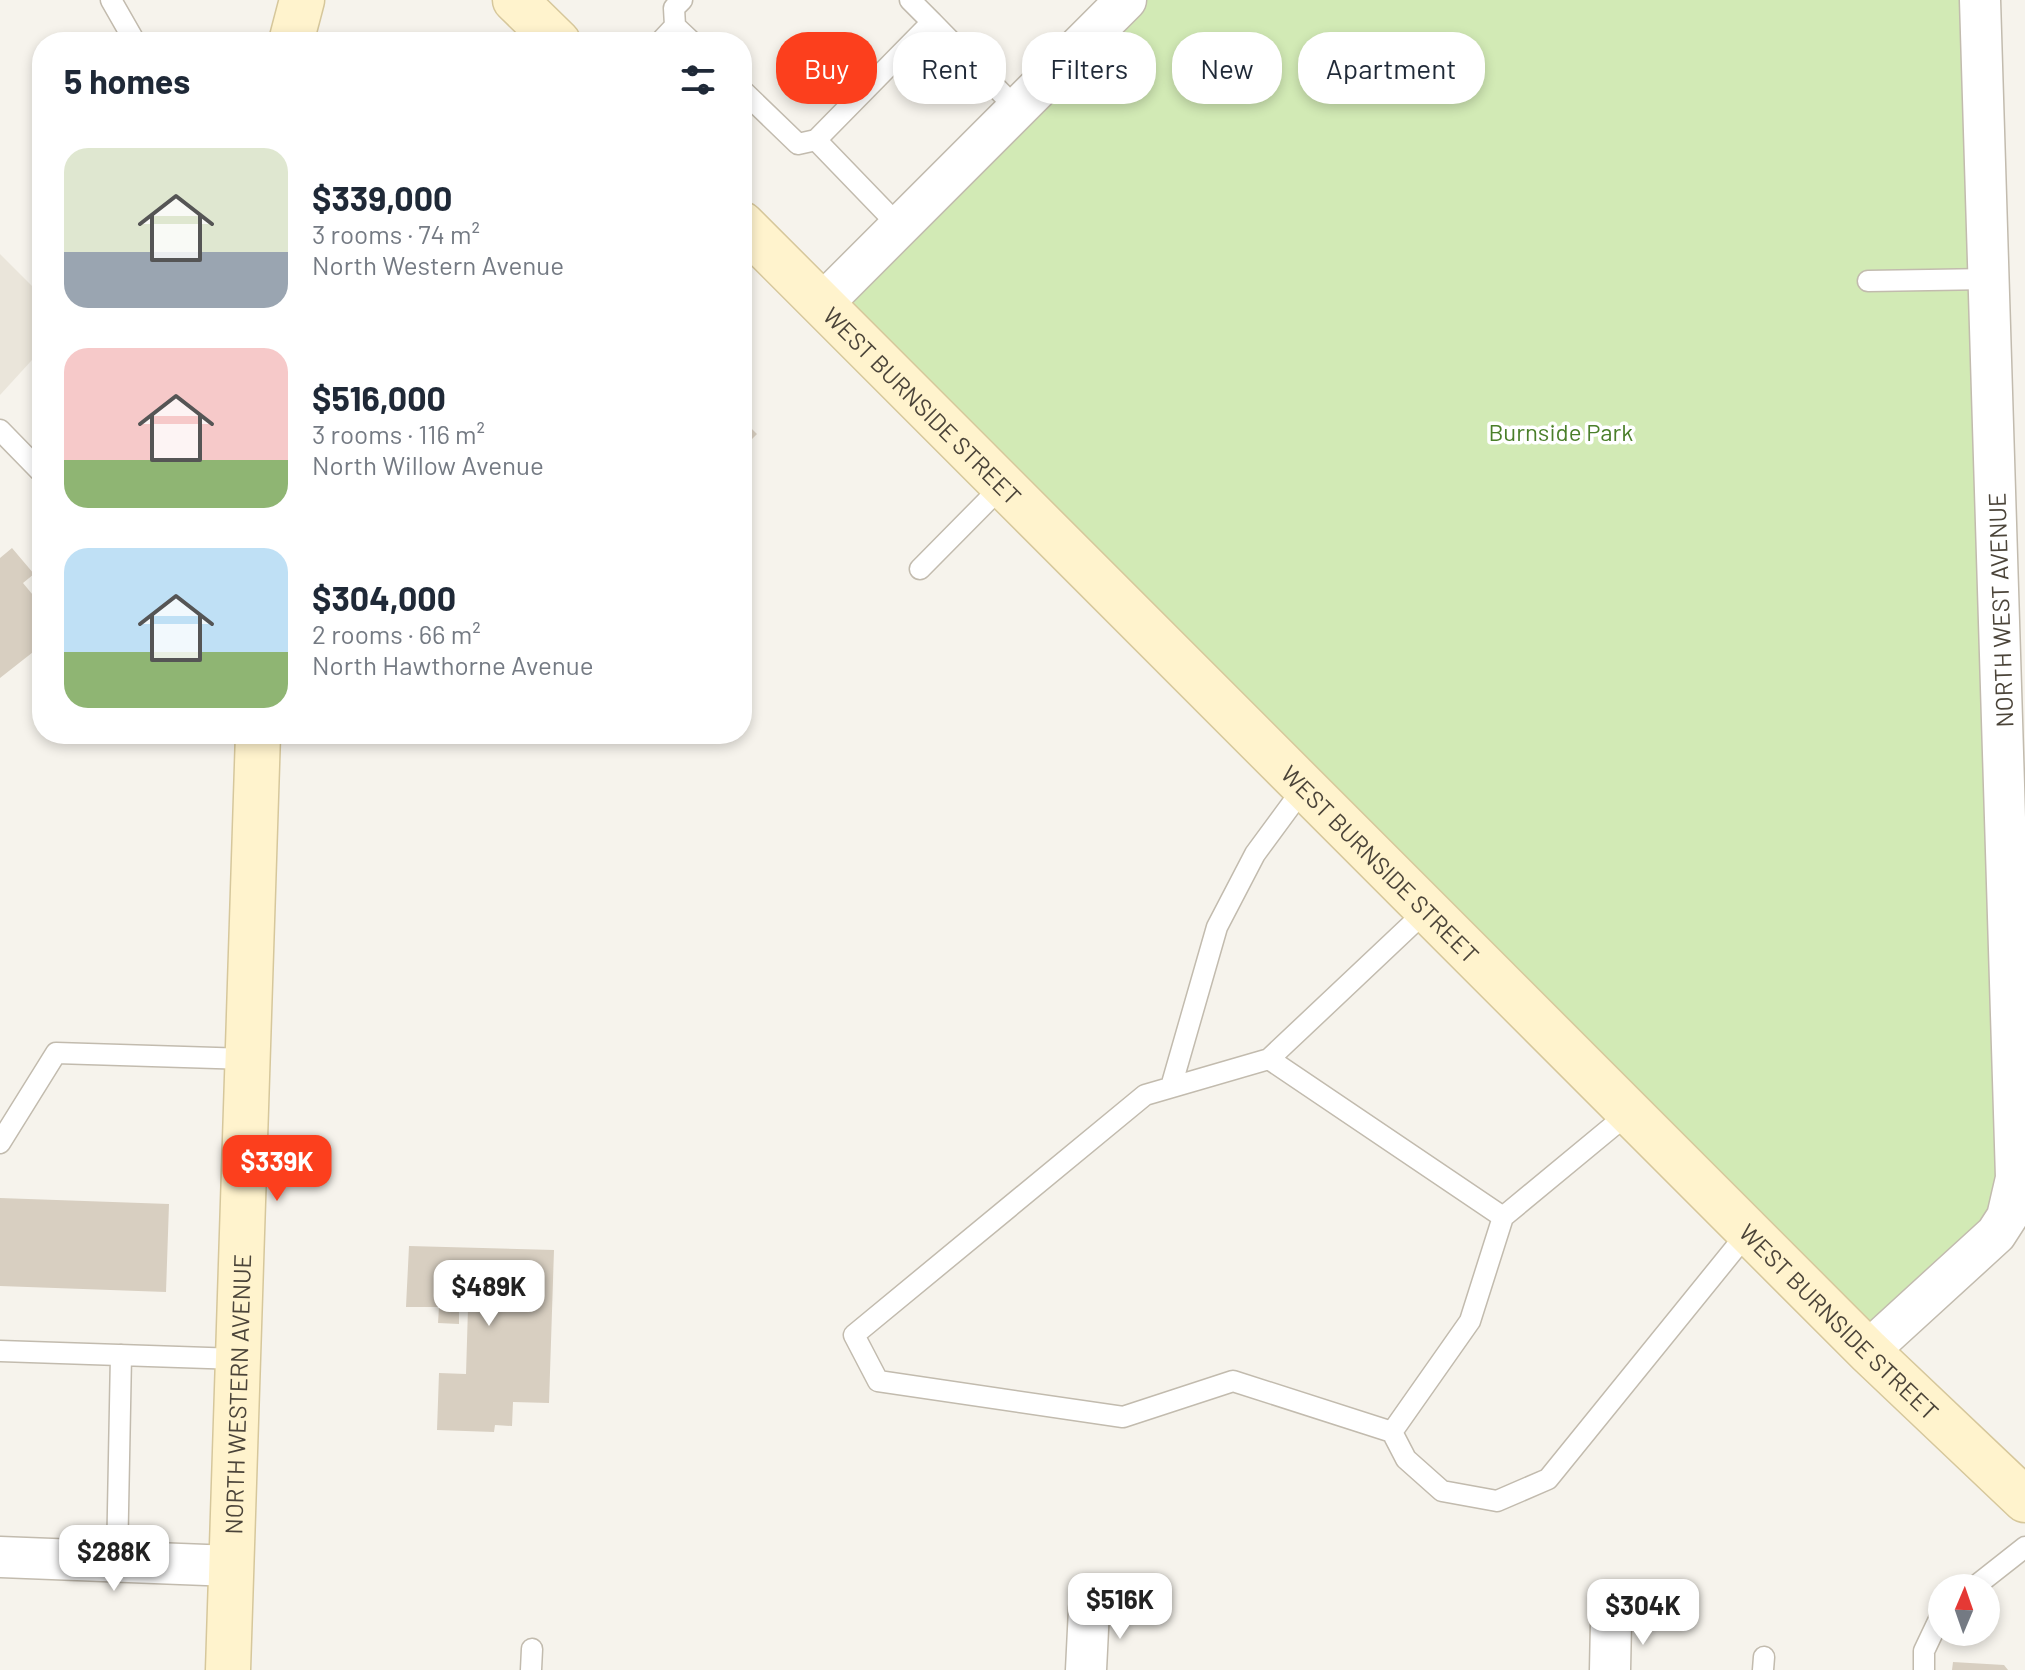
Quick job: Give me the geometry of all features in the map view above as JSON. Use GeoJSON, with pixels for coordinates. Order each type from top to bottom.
{"type":"FeatureCollection","features":[{"type":"Feature","properties":{"kind":"main road"},"geometry":{"type":"LineString","coordinates":[[280,32],[282,0]]}},
{"type":"Feature","properties":{"kind":"main road"},"geometry":{"type":"LineString","coordinates":[[294,32],[302,0]]}},
{"type":"Feature","properties":{"kind":"main road"},"geometry":{"type":"LineString","coordinates":[[515,0],[548,32]]}},
{"type":"Feature","properties":{"kind":"main road","name":"WEST BURNSIDE STREET"},"geometry":{"type":"LineString","coordinates":[[752,234],[1868,1351],[2025,1500]]}},
{"type":"Feature","properties":{"kind":"main road","name":"NORTH WESTERN AVENUE"},"geometry":{"type":"LineString","coordinates":[[228,1670],[258,744]]}},
{"type":"Feature","properties":{"kind":"street"},"geometry":{"type":"LineString","coordinates":[[823,303],[1126,0]]}},
{"type":"Feature","properties":{"kind":"street","name":"NORTH WEST AVENUE"},"geometry":{"type":"LineString","coordinates":[[1868,1351],[1996,1234],[2007,1217],[2016,1178],[1980,0]]}},
{"type":"Feature","properties":{"kind":"street"},"geometry":{"type":"LineString","coordinates":[[0,1557],[232,1566]]}},
{"type":"Feature","properties":{"kind":"street"},"geometry":{"type":"LineString","coordinates":[[1086,1670],[1089,1609]]}},
{"type":"Feature","properties":{"kind":"street"},"geometry":{"type":"LineString","coordinates":[[1610,1670],[1611,1622]]}},
{"type":"Feature","properties":{"kind":"lane"},"geometry":{"type":"LineString","coordinates":[[111,0],[129,32]]}},
{"type":"Feature","properties":{"kind":"lane"},"geometry":{"type":"LineString","coordinates":[[910,0],[1017,109]]}},
{"type":"Feature","properties":{"kind":"lane"},"geometry":{"type":"LineString","coordinates":[[664,32],[674,8]]}},
{"type":"Feature","properties":{"kind":"lane"},"geometry":{"type":"LineString","coordinates":[[674,8],[687,32]]}},
{"type":"Feature","properties":{"kind":"lane"},"geometry":{"type":"LineString","coordinates":[[752,100],[798,144],[816,140],[932,22]]}},
{"type":"Feature","properties":{"kind":"lane"},"geometry":{"type":"LineString","coordinates":[[816,140],[899,226]]}},
{"type":"Feature","properties":{"kind":"lane"},"geometry":{"type":"LineString","coordinates":[[1868,281],[1989,279]]}},
{"type":"Feature","properties":{"kind":"lane"},"geometry":{"type":"LineString","coordinates":[[0,430],[32,463]]}},
{"type":"Feature","properties":{"kind":"lane"},"geometry":{"type":"LineString","coordinates":[[920,569],[1004,484]]}},
{"type":"Feature","properties":{"kind":"lane"},"geometry":{"type":"LineString","coordinates":[[1171,1087],[1217,927],[1255,854],[1305,786]]}},
{"type":"Feature","properties":{"kind":"lane"},"geometry":{"type":"LineString","coordinates":[[1428,909],[1269,1059],[1145,1095],[854,1335],[878,1381],[1123,1417],[1233,1381],[1392,1432],[1406,1459],[1442,1491],[1497,1501],[1548,1479],[1749,1231]]}},
{"type":"Feature","properties":{"kind":"lane"},"geometry":{"type":"LineString","coordinates":[[0,1143],[56,1053],[248,1059]]}},
{"type":"Feature","properties":{"kind":"lane"},"geometry":{"type":"LineString","coordinates":[[1269,1059],[1503,1217]]}},
{"type":"Feature","properties":{"kind":"lane"},"geometry":{"type":"LineString","coordinates":[[1392,1432],[1470,1321],[1503,1217],[1630,1112]]}},
{"type":"Feature","properties":{"kind":"lane"},"geometry":{"type":"LineString","coordinates":[[0,1351],[238,1359]]}},
{"type":"Feature","properties":{"kind":"lane"},"geometry":{"type":"LineString","coordinates":[[117,1562],[121,1355]]}},
{"type":"Feature","properties":{"kind":"lane"},"geometry":{"type":"LineString","coordinates":[[1991,1574],[2025,1547]]}},
{"type":"Feature","properties":{"kind":"lane"},"geometry":{"type":"LineString","coordinates":[[1924,1670],[1924,1651],[1928,1643]]}},
{"type":"Feature","properties":{"kind":"shaded area"},"geometry":{"type":"Polygon","coordinates":[[[0,254],[32,286],[32,360],[0,395],[0,254]]]}},
{"type":"Feature","properties":{"kind":"green space","name":"Burnside Park"},"geometry":{"type":"Polygon","coordinates":[[[1126,0],[1980,0],[2007,1217],[1868,1351],[823,303],[1022,104],[1156,104],[1156,32],[1094,32],[1126,0]]]}},
{"type":"Feature","properties":{"kind":"building"},"geometry":{"type":"Polygon","coordinates":[[[12,548],[32,572],[32,576],[23,583],[32,594],[32,653],[0,678],[0,558],[12,548]]]}},
{"type":"Feature","properties":{"kind":"building"},"geometry":{"type":"Polygon","coordinates":[[[0,1198],[169,1204],[166,1292],[0,1286],[0,1198]]]}},
{"type":"Feature","properties":{"kind":"building"},"geometry":{"type":"Polygon","coordinates":[[[409,1246],[554,1250],[549,1403],[513,1402],[512,1426],[495,1425],[494,1432],[437,1430],[439,1373],[466,1374],[468,1308],[459,1308],[459,1324],[438,1323],[439,1307],[406,1307],[409,1246]]]}},
{"type":"Feature","properties":{"kind":"building"},"geometry":{"type":"Polygon","coordinates":[[[1953,1662],[2004,1665],[2008,1670],[1952,1670],[1953,1662]]]}}]}
